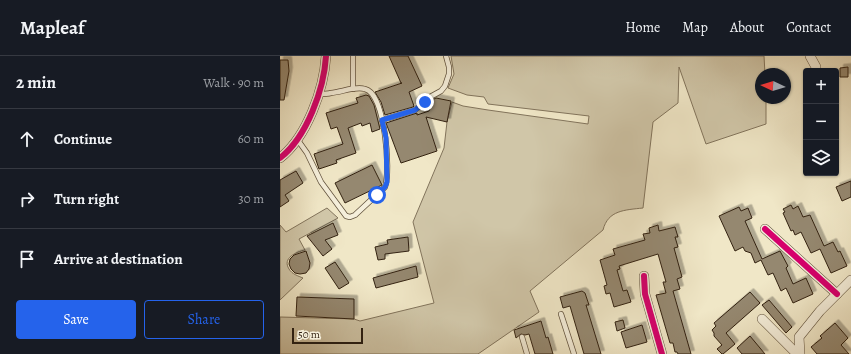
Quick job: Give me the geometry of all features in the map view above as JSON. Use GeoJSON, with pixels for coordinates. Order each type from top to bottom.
{"type":"FeatureCollection","features":[{"type":"Feature","properties":{"kind":"street"},"geometry":{"type":"LineString","coordinates":[[280,158],[297,139],[308,119],[322,82],[326,56]]}},
{"type":"Feature","properties":{"kind":"street"},"geometry":{"type":"LineString","coordinates":[[810,56],[816,67]]}},
{"type":"Feature","properties":{"kind":"street"},"geometry":{"type":"LineString","coordinates":[[765,229],[837,294]]}},
{"type":"Feature","properties":{"kind":"street"},"geometry":{"type":"LineString","coordinates":[[644,276],[645,294],[662,354]]}},
{"type":"Feature","properties":{"kind":"street"},"geometry":{"type":"LineString","coordinates":[[798,354],[798,337],[820,311],[851,280]]}},
{"type":"Feature","properties":{"kind":"street"},"geometry":{"type":"LineString","coordinates":[[762,319],[798,354]]}},
{"type":"Feature","properties":{"kind":"lane"},"geometry":{"type":"LineString","coordinates":[[353,56],[353,89]]}},
{"type":"Feature","properties":{"kind":"lane"},"geometry":{"type":"LineString","coordinates":[[382,120],[415,110],[441,90],[449,74],[446,56]]}},
{"type":"Feature","properties":{"kind":"lane"},"geometry":{"type":"LineString","coordinates":[[297,139],[307,153],[321,182],[346,216],[350,217],[354,215],[385,187],[387,182],[386,138],[380,110],[370,91],[366,89],[353,89],[330,94],[318,94]]}},
{"type":"Feature","properties":{"kind":"lane"},"geometry":{"type":"LineString","coordinates":[[561,314],[574,354]]}},
{"type":"Feature","properties":{"kind":"lane"},"geometry":{"type":"LineString","coordinates":[[522,337],[527,354]]}},
{"type":"Feature","properties":{"kind":"shaded area"},"geometry":{"type":"Polygon","coordinates":[[[451,56],[764,56],[765,68],[755,68],[755,104],[766,104],[766,124],[706,144],[679,67],[678,103],[653,122],[643,208],[618,212],[613,215],[605,223],[603,230],[530,291],[539,312],[478,354],[280,354],[280,317],[354,319],[360,321],[434,303],[413,222],[444,148],[447,122],[452,102],[463,106],[588,124],[589,116],[488,104],[484,97],[467,95],[448,88],[454,74],[451,56]]]}},
{"type":"Feature","properties":{"kind":"shaded area"},"geometry":{"type":"Polygon","coordinates":[[[327,208],[338,218],[299,239],[305,250],[291,256],[287,262],[287,265],[295,275],[303,278],[280,300],[280,225],[286,232],[327,208]]]}},
{"type":"Feature","properties":{"kind":"building"},"geometry":{"type":"Polygon","coordinates":[[[389,56],[408,56],[422,86],[409,92],[414,106],[413,107],[385,115],[381,102],[375,92],[402,83],[389,56]]]}},
{"type":"Feature","properties":{"kind":"building"},"geometry":{"type":"Polygon","coordinates":[[[280,60],[288,60],[289,71],[284,100],[280,100],[280,60]]]}},
{"type":"Feature","properties":{"kind":"building"},"geometry":{"type":"Polygon","coordinates":[[[848,67],[848,77],[840,77],[840,68],[848,67]]]}},
{"type":"Feature","properties":{"kind":"building"},"geometry":{"type":"Polygon","coordinates":[[[366,95],[369,96],[374,105],[380,129],[372,132],[370,123],[362,126],[361,123],[348,128],[356,153],[336,160],[337,163],[319,169],[314,154],[343,144],[337,127],[331,129],[326,113],[358,103],[356,98],[366,95]]]}},
{"type":"Feature","properties":{"kind":"building"},"geometry":{"type":"Polygon","coordinates":[[[436,98],[451,101],[447,122],[426,117],[437,151],[401,163],[386,123],[417,113],[417,115],[429,111],[432,100],[436,98]]]}},
{"type":"Feature","properties":{"kind":"building"},"geometry":{"type":"Polygon","coordinates":[[[372,165],[382,185],[345,203],[335,183],[372,165]]]}},
{"type":"Feature","properties":{"kind":"building"},"geometry":{"type":"Polygon","coordinates":[[[296,171],[303,183],[285,195],[289,201],[280,207],[280,180],[296,171]]]}},
{"type":"Feature","properties":{"kind":"building"},"geometry":{"type":"Polygon","coordinates":[[[851,181],[851,197],[842,201],[836,187],[851,181]]]}},
{"type":"Feature","properties":{"kind":"building"},"geometry":{"type":"Polygon","coordinates":[[[791,205],[793,209],[798,206],[803,217],[810,215],[824,246],[833,242],[838,252],[840,251],[847,266],[831,273],[820,249],[811,253],[801,232],[795,235],[793,230],[791,231],[783,213],[785,212],[783,209],[791,205]]]}},
{"type":"Feature","properties":{"kind":"building"},"geometry":{"type":"Polygon","coordinates":[[[739,207],[741,211],[748,208],[752,218],[745,221],[762,259],[780,251],[788,266],[786,268],[793,284],[806,278],[813,294],[793,303],[786,288],[781,291],[773,273],[768,275],[761,260],[755,263],[751,253],[745,251],[743,247],[735,251],[719,216],[739,207]]]}},
{"type":"Feature","properties":{"kind":"building"},"geometry":{"type":"Polygon","coordinates":[[[333,223],[338,235],[325,240],[332,249],[323,256],[307,236],[333,223]]]}},
{"type":"Feature","properties":{"kind":"building"},"geometry":{"type":"Polygon","coordinates":[[[658,225],[659,231],[675,227],[678,237],[675,237],[678,247],[674,248],[682,277],[677,279],[680,289],[673,291],[691,354],[678,354],[675,352],[673,343],[670,343],[656,295],[666,293],[663,282],[666,282],[658,254],[619,266],[620,269],[617,270],[623,291],[627,290],[631,302],[614,307],[610,293],[606,294],[604,286],[607,285],[600,260],[615,255],[613,249],[645,240],[643,234],[650,233],[649,228],[658,225]]]}},
{"type":"Feature","properties":{"kind":"building"},"geometry":{"type":"Polygon","coordinates":[[[408,237],[409,251],[385,254],[385,259],[378,260],[375,247],[388,244],[387,240],[408,237]]]}},
{"type":"Feature","properties":{"kind":"building"},"geometry":{"type":"Polygon","coordinates":[[[306,251],[310,263],[309,269],[306,273],[295,273],[289,264],[290,259],[294,255],[306,251]]]}},
{"type":"Feature","properties":{"kind":"building"},"geometry":{"type":"Polygon","coordinates":[[[335,262],[349,283],[339,289],[325,268],[335,262]]]}},
{"type":"Feature","properties":{"kind":"building"},"geometry":{"type":"Polygon","coordinates":[[[416,266],[418,277],[376,288],[373,278],[416,266]]]}},
{"type":"Feature","properties":{"kind":"building"},"geometry":{"type":"Polygon","coordinates":[[[582,291],[585,293],[589,305],[586,305],[601,354],[584,354],[570,306],[563,308],[560,297],[582,291]]]}},
{"type":"Feature","properties":{"kind":"building"},"geometry":{"type":"Polygon","coordinates":[[[750,292],[760,303],[726,333],[735,344],[722,354],[717,349],[722,345],[714,336],[712,330],[716,326],[714,323],[750,292]]]}},
{"type":"Feature","properties":{"kind":"building"},"geometry":{"type":"Polygon","coordinates":[[[297,297],[354,299],[354,319],[296,316],[297,297]]]}},
{"type":"Feature","properties":{"kind":"building"},"geometry":{"type":"Polygon","coordinates":[[[769,300],[792,327],[786,333],[762,305],[769,300]]]}},
{"type":"Feature","properties":{"kind":"building"},"geometry":{"type":"Polygon","coordinates":[[[623,320],[625,328],[617,331],[615,322],[623,320]]]}},
{"type":"Feature","properties":{"kind":"building"},"geometry":{"type":"Polygon","coordinates":[[[541,321],[553,354],[535,354],[529,334],[521,334],[516,338],[514,330],[541,321]]]}},
{"type":"Feature","properties":{"kind":"building"},"geometry":{"type":"Polygon","coordinates":[[[835,323],[848,338],[841,345],[849,354],[817,354],[811,347],[822,338],[820,336],[835,323]]]}},
{"type":"Feature","properties":{"kind":"building"},"geometry":{"type":"Polygon","coordinates":[[[642,325],[647,342],[626,348],[621,332],[642,325]]]}},
{"type":"Feature","properties":{"kind":"building"},"geometry":{"type":"Polygon","coordinates":[[[750,336],[765,354],[742,354],[737,348],[750,336]]]}},
{"type":"Feature","properties":{"kind":"cycle path"},"geometry":{"type":"LineString","coordinates":[[280,158],[290,149],[298,138],[312,112],[322,83],[326,56]]}},
{"type":"Feature","properties":{"kind":"cycle path"},"geometry":{"type":"LineString","coordinates":[[765,229],[837,294]]}},
{"type":"Feature","properties":{"kind":"cycle path"},"geometry":{"type":"LineString","coordinates":[[644,276],[645,294],[662,354]]}},
{"type":"Feature","properties":{"kind":"route"},"geometry":{"type":"LineString","coordinates":[[377,195],[385,187],[387,182],[386,138],[382,120],[415,110],[425,102]]}}]}
